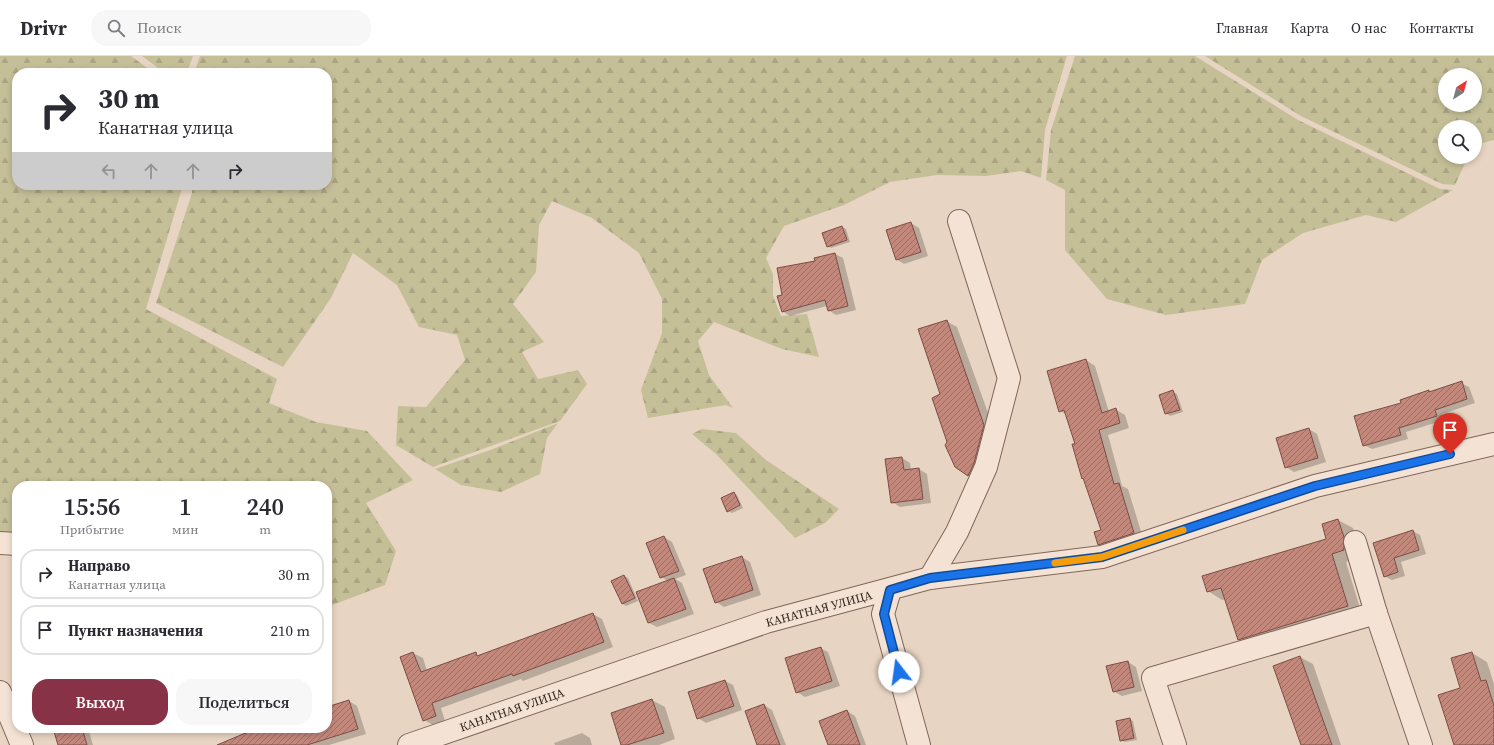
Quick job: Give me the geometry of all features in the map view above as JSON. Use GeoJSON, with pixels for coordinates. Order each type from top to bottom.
{"type":"FeatureCollection","features":[{"type":"Feature","properties":{"kind":"street"},"geometry":{"type":"LineString","coordinates":[[930,578],[957,532],[986,467],[1009,378],[959,221]]}},
{"type":"Feature","properties":{"kind":"street","name":"КАНАТНАЯ УЛИЦА"},"geometry":{"type":"LineString","coordinates":[[409,745],[766,622],[890,590],[930,578],[1102,557],[1315,486],[1494,444]]}},
{"type":"Feature","properties":{"kind":"street"},"geometry":{"type":"LineString","coordinates":[[1355,542],[1376,613],[1421,745]]}},
{"type":"Feature","properties":{"kind":"street"},"geometry":{"type":"LineString","coordinates":[[0,543],[12,544]]}},
{"type":"Feature","properties":{"kind":"street"},"geometry":{"type":"LineString","coordinates":[[890,590],[884,614],[919,745]]}},
{"type":"Feature","properties":{"kind":"street"},"geometry":{"type":"LineString","coordinates":[[1175,745],[1153,678],[1376,613]]}},
{"type":"Feature","properties":{"kind":"street"},"geometry":{"type":"LineString","coordinates":[[0,692],[12,721]]}},
{"type":"Feature","properties":{"kind":"street"},"geometry":{"type":"LineString","coordinates":[[17,733],[22,745]]}},
{"type":"Feature","properties":{"kind":"green space"},"geometry":{"type":"Polygon","coordinates":[[[0,56],[131,56],[147,68],[12,68],[12,190],[182,190],[146,309],[277,379],[269,403],[316,422],[367,431],[413,480],[366,503],[396,551],[385,585],[332,605],[332,481],[12,481],[12,537],[0,536],[0,56]]]}},
{"type":"Feature","properties":{"kind":"green space"},"geometry":{"type":"Polygon","coordinates":[[[142,56],[193,56],[189,68],[158,68],[142,56]]]}},
{"type":"Feature","properties":{"kind":"green space"},"geometry":{"type":"Polygon","coordinates":[[[200,56],[1067,56],[1045,130],[1041,178],[1021,171],[986,176],[937,175],[890,182],[844,205],[784,226],[766,258],[773,274],[773,296],[781,316],[807,314],[819,357],[782,349],[714,322],[698,341],[709,375],[733,408],[726,405],[648,418],[641,390],[662,333],[662,299],[639,253],[592,218],[552,201],[539,225],[536,272],[513,304],[544,342],[522,352],[538,379],[578,370],[587,384],[560,421],[433,467],[396,445],[398,406],[426,407],[465,360],[457,335],[419,327],[397,285],[353,253],[331,298],[283,367],[156,303],[192,190],[332,190],[332,68],[196,68],[200,56]]]}},
{"type":"Feature","properties":{"kind":"green space"},"geometry":{"type":"Polygon","coordinates":[[[1075,56],[1195,56],[1298,120],[1440,189],[1453,190],[1396,222],[1366,215],[1303,233],[1262,260],[1245,304],[1166,315],[1107,299],[1065,250],[1065,190],[1046,180],[1051,130],[1075,56]]]}},
{"type":"Feature","properties":{"kind":"green space"},"geometry":{"type":"Polygon","coordinates":[[[1205,56],[1494,56],[1494,140],[1482,143],[1482,120],[1438,120],[1438,164],[1465,164],[1455,185],[1442,184],[1301,116],[1205,56]]]}},
{"type":"Feature","properties":{"kind":"green space"},"geometry":{"type":"Polygon","coordinates":[[[558,423],[547,438],[540,474],[501,492],[461,485],[435,469],[493,449],[558,423]]]}},
{"type":"Feature","properties":{"kind":"green space"},"geometry":{"type":"Polygon","coordinates":[[[702,429],[736,433],[766,460],[839,509],[825,523],[795,538],[716,454],[692,434],[702,429]]]}},
{"type":"Feature","properties":{"kind":"building"},"geometry":{"type":"Polygon","coordinates":[[[911,222],[921,252],[896,260],[886,230],[911,222]]]}},
{"type":"Feature","properties":{"kind":"building"},"geometry":{"type":"Polygon","coordinates":[[[842,226],[847,240],[827,247],[822,233],[842,226]]]}},
{"type":"Feature","properties":{"kind":"building"},"geometry":{"type":"Polygon","coordinates":[[[835,253],[848,306],[828,311],[825,300],[782,312],[777,296],[782,295],[777,268],[815,261],[814,258],[835,253]]]}},
{"type":"Feature","properties":{"kind":"building"},"geometry":{"type":"Polygon","coordinates":[[[947,320],[984,425],[974,463],[968,476],[955,467],[945,445],[947,442],[932,398],[940,394],[918,329],[947,320]]]}},
{"type":"Feature","properties":{"kind":"building"},"geometry":{"type":"Polygon","coordinates":[[[1086,359],[1102,413],[1116,408],[1120,423],[1099,430],[1114,484],[1119,483],[1134,533],[1098,545],[1094,532],[1101,530],[1083,478],[1082,479],[1072,444],[1075,444],[1064,410],[1059,412],[1047,371],[1086,359]]]}},
{"type":"Feature","properties":{"kind":"building"},"geometry":{"type":"Polygon","coordinates":[[[1462,381],[1467,399],[1435,410],[1437,416],[1399,428],[1401,435],[1363,446],[1354,416],[1401,403],[1400,400],[1462,381]]]}},
{"type":"Feature","properties":{"kind":"building"},"geometry":{"type":"Polygon","coordinates":[[[1173,390],[1180,410],[1165,414],[1159,395],[1173,390]]]}},
{"type":"Feature","properties":{"kind":"building"},"geometry":{"type":"Polygon","coordinates":[[[1309,428],[1318,458],[1285,468],[1276,438],[1309,428]]]}},
{"type":"Feature","properties":{"kind":"building"},"geometry":{"type":"Polygon","coordinates":[[[902,457],[904,470],[919,468],[923,499],[891,503],[885,459],[902,457]]]}},
{"type":"Feature","properties":{"kind":"building"},"geometry":{"type":"Polygon","coordinates":[[[734,492],[740,505],[727,512],[721,498],[734,492]]]}},
{"type":"Feature","properties":{"kind":"building"},"geometry":{"type":"Polygon","coordinates":[[[1338,519],[1344,537],[1344,550],[1332,554],[1348,606],[1238,640],[1221,588],[1207,592],[1202,576],[1326,539],[1322,524],[1338,519]]]}},
{"type":"Feature","properties":{"kind":"building"},"geometry":{"type":"Polygon","coordinates":[[[1413,530],[1419,550],[1394,558],[1398,572],[1384,577],[1373,543],[1413,530]]]}},
{"type":"Feature","properties":{"kind":"building"},"geometry":{"type":"Polygon","coordinates":[[[664,536],[679,571],[660,578],[646,543],[664,536]]]}},
{"type":"Feature","properties":{"kind":"building"},"geometry":{"type":"Polygon","coordinates":[[[742,556],[753,590],[715,603],[703,569],[742,556]]]}},
{"type":"Feature","properties":{"kind":"building"},"geometry":{"type":"Polygon","coordinates":[[[624,575],[635,598],[622,604],[611,581],[624,575]]]}},
{"type":"Feature","properties":{"kind":"building"},"geometry":{"type":"Polygon","coordinates":[[[674,578],[686,609],[648,623],[636,592],[674,578]]]}},
{"type":"Feature","properties":{"kind":"building"},"geometry":{"type":"Polygon","coordinates":[[[593,613],[604,642],[513,676],[512,674],[432,703],[436,716],[423,721],[400,657],[413,652],[421,672],[476,652],[477,656],[593,613]]]}},
{"type":"Feature","properties":{"kind":"building"},"geometry":{"type":"Polygon","coordinates":[[[821,647],[832,681],[796,693],[785,658],[821,647]]]}},
{"type":"Feature","properties":{"kind":"building"},"geometry":{"type":"Polygon","coordinates":[[[1472,652],[1481,681],[1486,680],[1494,706],[1494,745],[1454,745],[1438,695],[1460,688],[1451,658],[1472,652]]]}},
{"type":"Feature","properties":{"kind":"building"},"geometry":{"type":"Polygon","coordinates":[[[1300,656],[1332,745],[1301,745],[1273,666],[1300,656]]]}},
{"type":"Feature","properties":{"kind":"building"},"geometry":{"type":"Polygon","coordinates":[[[1128,661],[1134,687],[1113,692],[1106,666],[1128,661]]]}},
{"type":"Feature","properties":{"kind":"building"},"geometry":{"type":"Polygon","coordinates":[[[725,680],[734,706],[697,719],[688,692],[725,680]]]}},
{"type":"Feature","properties":{"kind":"building"},"geometry":{"type":"Polygon","coordinates":[[[652,699],[664,733],[627,745],[621,745],[611,713],[652,699]]]}},
{"type":"Feature","properties":{"kind":"building"},"geometry":{"type":"Polygon","coordinates":[[[349,700],[358,729],[307,745],[217,745],[246,733],[332,733],[332,705],[349,700]]]}},
{"type":"Feature","properties":{"kind":"building"},"geometry":{"type":"Polygon","coordinates":[[[764,704],[780,745],[757,745],[745,711],[764,704]]]}},
{"type":"Feature","properties":{"kind":"building"},"geometry":{"type":"Polygon","coordinates":[[[847,710],[860,745],[828,745],[819,721],[847,710]]]}},
{"type":"Feature","properties":{"kind":"building"},"geometry":{"type":"Polygon","coordinates":[[[1130,718],[1134,738],[1120,741],[1116,721],[1130,718]]]}},
{"type":"Feature","properties":{"kind":"building"},"geometry":{"type":"Polygon","coordinates":[[[54,733],[83,733],[87,745],[58,745],[54,733]]]}},
{"type":"Feature","properties":{"kind":"slow traffic"},"geometry":{"type":"LineString","coordinates":[[1055,563],[1102,557],[1183,530]]}},
{"type":"Feature","properties":{"kind":"route"},"geometry":{"type":"LineString","coordinates":[[899,672],[884,614],[890,590],[930,578],[1102,557],[1315,486],[1450,454]]}}]}
